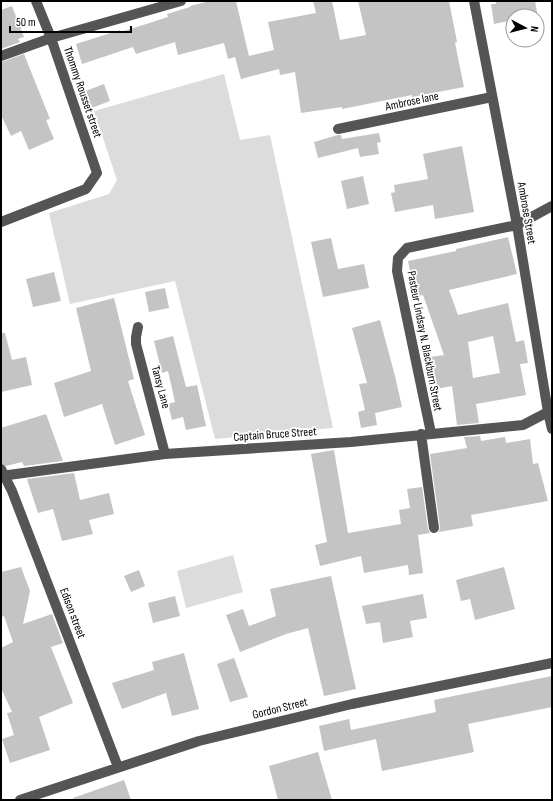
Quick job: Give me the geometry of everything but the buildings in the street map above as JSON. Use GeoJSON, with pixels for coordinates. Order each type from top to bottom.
{"type":"FeatureCollection","features":[{"type":"Feature","properties":{"kind":"street","name":"Thommy Rousset street"},"geometry":{"type":"LineString","coordinates":[[1,222],[86,189],[97,173],[51,38],[36,1]]}},
{"type":"Feature","properties":{"kind":"street"},"geometry":{"type":"LineString","coordinates":[[1,56],[51,38],[181,1]]}},
{"type":"Feature","properties":{"kind":"street","name":"Ambrose Street"},"geometry":{"type":"LineString","coordinates":[[474,1],[549,392],[548,412],[552,429]]}},
{"type":"Feature","properties":{"kind":"street","name":"Ambrose lane"},"geometry":{"type":"LineString","coordinates":[[338,129],[492,97]]}},
{"type":"Feature","properties":{"kind":"street","name":"Pasteur Lindsay N. Blackburn Street"},"geometry":{"type":"LineString","coordinates":[[434,528],[426,434],[397,271],[398,258],[407,248],[517,225],[552,206]]}},
{"type":"Feature","properties":{"kind":"street","name":"Tansy Lane"},"geometry":{"type":"LineString","coordinates":[[138,327],[136,344],[165,454]]}},
{"type":"Feature","properties":{"kind":"street","name":"Captain Bruce Street"},"geometry":{"type":"LineString","coordinates":[[2,473],[165,454],[351,442],[524,425],[548,412]]}},
{"type":"Feature","properties":{"kind":"street","name":"Edison street"},"geometry":{"type":"LineString","coordinates":[[2,473],[12,491],[118,767]]}},
{"type":"Feature","properties":{"kind":"street","name":"Gordon Street"},"geometry":{"type":"LineString","coordinates":[[20,800],[199,741],[345,706],[552,663]]}},
{"type":"Feature","properties":{"kind":"shaded area"},"geometry":{"type":"Polygon","coordinates":[[[224,74],[240,140],[270,135],[333,428],[215,439],[175,281],[70,304],[49,213],[109,194],[117,180],[94,111],[224,74]]]}},
{"type":"Feature","properties":{"kind":"shaded area"},"geometry":{"type":"Polygon","coordinates":[[[233,555],[243,592],[186,608],[177,571],[233,555]]]}}]}
